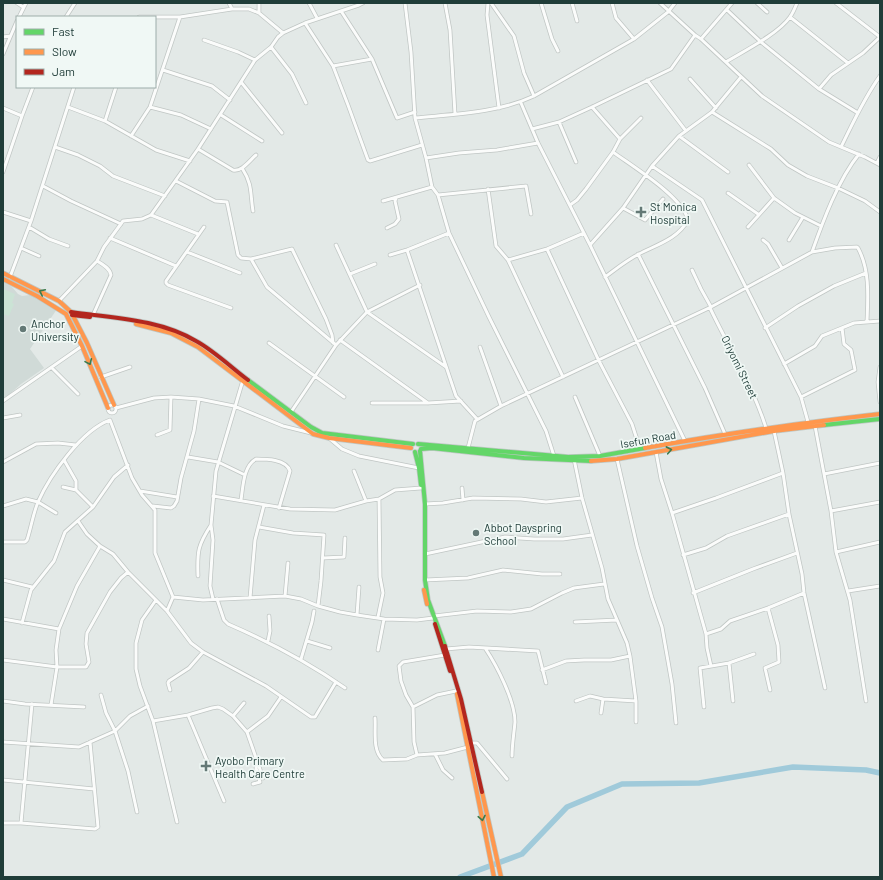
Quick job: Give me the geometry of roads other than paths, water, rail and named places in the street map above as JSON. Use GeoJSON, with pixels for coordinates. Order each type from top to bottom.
{"type":"FeatureCollection","features":[{"type":"Feature","properties":{"kind":"street"},"geometry":{"type":"LineString","coordinates":[[17,3],[24,8]]}},
{"type":"Feature","properties":{"kind":"street"},"geometry":{"type":"LineString","coordinates":[[20,16],[26,3]]}},
{"type":"Feature","properties":{"kind":"street"},"geometry":{"type":"LineString","coordinates":[[67,16],[75,3]]}},
{"type":"Feature","properties":{"kind":"street"},"geometry":{"type":"LineString","coordinates":[[229,3],[232,10]]}},
{"type":"Feature","properties":{"kind":"street"},"geometry":{"type":"LineString","coordinates":[[259,3],[259,13]]}},
{"type":"Feature","properties":{"kind":"street"},"geometry":{"type":"LineString","coordinates":[[310,3],[316,18]]}},
{"type":"Feature","properties":{"kind":"street"},"geometry":{"type":"LineString","coordinates":[[349,3],[351,8]]}},
{"type":"Feature","properties":{"kind":"street"},"geometry":{"type":"LineString","coordinates":[[59,301],[97,260],[110,238],[124,220],[142,219],[151,214],[212,129],[256,60],[271,47],[278,37],[283,33],[316,18],[363,3]]}},
{"type":"Feature","properties":{"kind":"street"},"geometry":{"type":"LineString","coordinates":[[405,3],[411,52],[415,112],[432,187],[438,195],[449,233],[492,324],[546,431],[554,456]]}},
{"type":"Feature","properties":{"kind":"street"},"geometry":{"type":"LineString","coordinates":[[445,3],[450,30],[455,114]]}},
{"type":"Feature","properties":{"kind":"street"},"geometry":{"type":"LineString","coordinates":[[488,3],[487,15],[499,108]]}},
{"type":"Feature","properties":{"kind":"street"},"geometry":{"type":"LineString","coordinates":[[491,3],[514,36],[524,73],[534,96]]}},
{"type":"Feature","properties":{"kind":"street"},"geometry":{"type":"LineString","coordinates":[[541,3],[552,39],[558,51]]}},
{"type":"Feature","properties":{"kind":"street"},"geometry":{"type":"LineString","coordinates":[[572,3],[577,21]]}},
{"type":"Feature","properties":{"kind":"street"},"geometry":{"type":"LineString","coordinates":[[612,3],[616,18],[634,40]]}},
{"type":"Feature","properties":{"kind":"street"},"geometry":{"type":"LineString","coordinates":[[660,3],[668,12],[695,35],[701,38],[741,77],[769,101],[829,142],[859,154],[878,164],[880,157]]}},
{"type":"Feature","properties":{"kind":"street"},"geometry":{"type":"LineString","coordinates":[[416,118],[499,108],[521,103],[634,40],[668,12],[675,3]]}},
{"type":"Feature","properties":{"kind":"street"},"geometry":{"type":"LineString","coordinates":[[701,38],[732,3]]}},
{"type":"Feature","properties":{"kind":"street"},"geometry":{"type":"LineString","coordinates":[[757,3],[767,12]]}},
{"type":"Feature","properties":{"kind":"street"},"geometry":{"type":"LineString","coordinates":[[726,62],[761,42],[784,24],[798,3]]}},
{"type":"Feature","properties":{"kind":"street"},"geometry":{"type":"LineString","coordinates":[[819,88],[831,75],[863,53],[880,37],[836,3]]}},
{"type":"Feature","properties":{"kind":"street"},"geometry":{"type":"LineString","coordinates":[[156,17],[180,17],[249,9],[259,13],[283,33]]}},
{"type":"Feature","properties":{"kind":"street"},"geometry":{"type":"LineString","coordinates":[[727,10],[761,42],[819,88],[858,113]]}},
{"type":"Feature","properties":{"kind":"street"},"geometry":{"type":"LineString","coordinates":[[341,11],[372,59],[397,118],[415,112]]}},
{"type":"Feature","properties":{"kind":"street"},"geometry":{"type":"LineString","coordinates":[[131,136],[150,107],[180,17]]}},
{"type":"Feature","properties":{"kind":"street"},"geometry":{"type":"LineString","coordinates":[[790,17],[848,63]]}},
{"type":"Feature","properties":{"kind":"street"},"geometry":{"type":"LineString","coordinates":[[3,54],[16,23]]}},
{"type":"Feature","properties":{"kind":"street"},"geometry":{"type":"LineString","coordinates":[[305,23],[333,66],[368,160],[370,161],[422,145]]}},
{"type":"Feature","properties":{"kind":"street"},"geometry":{"type":"LineString","coordinates":[[532,129],[559,122],[671,69],[695,35]]}},
{"type":"Feature","properties":{"kind":"street"},"geometry":{"type":"LineString","coordinates":[[3,37],[10,36]]}},
{"type":"Feature","properties":{"kind":"street"},"geometry":{"type":"LineString","coordinates":[[204,40],[256,60]]}},
{"type":"Feature","properties":{"kind":"street"},"geometry":{"type":"LineString","coordinates":[[271,47],[292,74],[306,103]]}},
{"type":"Feature","properties":{"kind":"street"},"geometry":{"type":"LineString","coordinates":[[333,66],[372,59]]}},
{"type":"Feature","properties":{"kind":"street"},"geometry":{"type":"LineString","coordinates":[[163,70],[192,78],[212,86],[230,100]]}},
{"type":"Feature","properties":{"kind":"street"},"geometry":{"type":"LineString","coordinates":[[841,148],[858,113],[880,76]]}},
{"type":"Feature","properties":{"kind":"street"},"geometry":{"type":"LineString","coordinates":[[590,245],[623,208],[652,166],[679,136],[716,108],[741,77]]}},
{"type":"Feature","properties":{"kind":"street"},"geometry":{"type":"LineString","coordinates":[[690,79],[716,108]]}},
{"type":"Feature","properties":{"kind":"street"},"geometry":{"type":"LineString","coordinates":[[647,80],[686,131]]}},
{"type":"Feature","properties":{"kind":"street"},"geometry":{"type":"LineString","coordinates":[[241,82],[282,133]]}},
{"type":"Feature","properties":{"kind":"street"},"geometry":{"type":"LineString","coordinates":[[3,172],[33,88]]}},
{"type":"Feature","properties":{"kind":"street"},"geometry":{"type":"LineString","coordinates":[[10,277],[43,186],[74,88]]}},
{"type":"Feature","properties":{"kind":"street"},"geometry":{"type":"LineString","coordinates":[[105,122],[116,88]]}},
{"type":"Feature","properties":{"kind":"street"},"geometry":{"type":"LineString","coordinates":[[521,103],[538,143],[590,245],[685,442]]}},
{"type":"Feature","properties":{"kind":"street"},"geometry":{"type":"LineString","coordinates":[[68,107],[105,122],[156,150],[190,161]]}},
{"type":"Feature","properties":{"kind":"street"},"geometry":{"type":"LineString","coordinates":[[150,107],[181,116],[212,129]]}},
{"type":"Feature","properties":{"kind":"street"},"geometry":{"type":"LineString","coordinates":[[592,107],[620,139]]}},
{"type":"Feature","properties":{"kind":"street"},"geometry":{"type":"LineString","coordinates":[[3,108],[22,116]]}},
{"type":"Feature","properties":{"kind":"street"},"geometry":{"type":"LineString","coordinates":[[712,112],[771,149],[788,165],[806,176],[838,188],[865,201],[880,212]]}},
{"type":"Feature","properties":{"kind":"street"},"geometry":{"type":"LineString","coordinates":[[221,115],[262,141]]}},
{"type":"Feature","properties":{"kind":"street"},"geometry":{"type":"LineString","coordinates":[[570,205],[577,200],[613,152],[620,139],[641,118]]}},
{"type":"Feature","properties":{"kind":"street"},"geometry":{"type":"LineString","coordinates":[[559,122],[576,162]]}},
{"type":"Feature","properties":{"kind":"street"},"geometry":{"type":"LineString","coordinates":[[679,136],[728,172]]}},
{"type":"Feature","properties":{"kind":"street"},"geometry":{"type":"LineString","coordinates":[[426,158],[459,153],[497,150],[538,143]]}},
{"type":"Feature","properties":{"kind":"street"},"geometry":{"type":"LineString","coordinates":[[55,147],[78,155],[100,166],[113,176],[165,196]]}},
{"type":"Feature","properties":{"kind":"street"},"geometry":{"type":"LineString","coordinates":[[198,149],[237,171],[256,155]]}},
{"type":"Feature","properties":{"kind":"street"},"geometry":{"type":"LineString","coordinates":[[605,277],[638,254],[665,242],[675,235],[688,220],[681,207],[665,190],[613,152]]}},
{"type":"Feature","properties":{"kind":"street"},"geometry":{"type":"LineString","coordinates":[[812,252],[821,226],[838,188],[851,164],[859,154]]}},
{"type":"Feature","properties":{"kind":"street"},"geometry":{"type":"LineString","coordinates":[[750,165],[774,198],[784,206],[821,226]]}},
{"type":"Feature","properties":{"kind":"street"},"geometry":{"type":"LineString","coordinates":[[652,166],[702,200],[801,397],[808,422]]}},
{"type":"Feature","properties":{"kind":"street"},"geometry":{"type":"LineString","coordinates":[[242,168],[248,177],[252,194],[251,199],[253,211]]}},
{"type":"Feature","properties":{"kind":"street"},"geometry":{"type":"LineString","coordinates":[[176,181],[215,201],[227,202],[238,255],[241,258],[251,259],[292,249],[326,319],[332,335],[333,343]]}},
{"type":"Feature","properties":{"kind":"street"},"geometry":{"type":"LineString","coordinates":[[43,186],[71,201],[121,224]]}},
{"type":"Feature","properties":{"kind":"street"},"geometry":{"type":"LineString","coordinates":[[438,195],[526,186],[531,214]]}},
{"type":"Feature","properties":{"kind":"street"},"geometry":{"type":"LineString","coordinates":[[383,201],[432,187]]}},
{"type":"Feature","properties":{"kind":"street"},"geometry":{"type":"LineString","coordinates":[[488,189],[496,246],[508,260],[564,377]]}},
{"type":"Feature","properties":{"kind":"street"},"geometry":{"type":"LineString","coordinates":[[728,193],[758,214]]}},
{"type":"Feature","properties":{"kind":"street"},"geometry":{"type":"LineString","coordinates":[[386,228],[395,224],[400,218],[395,201],[396,198]]}},
{"type":"Feature","properties":{"kind":"street"},"geometry":{"type":"LineString","coordinates":[[748,227],[758,214],[774,198]]}},
{"type":"Feature","properties":{"kind":"street"},"geometry":{"type":"LineString","coordinates":[[623,208],[645,220],[662,199]]}},
{"type":"Feature","properties":{"kind":"street"},"geometry":{"type":"LineString","coordinates":[[3,212],[31,221]]}},
{"type":"Feature","properties":{"kind":"street"},"geometry":{"type":"LineString","coordinates":[[151,214],[198,234]]}},
{"type":"Feature","properties":{"kind":"street"},"geometry":{"type":"LineString","coordinates":[[789,240],[803,217]]}},
{"type":"Feature","properties":{"kind":"street"},"geometry":{"type":"LineString","coordinates":[[29,227],[49,239],[68,246]]}},
{"type":"Feature","properties":{"kind":"street"},"geometry":{"type":"LineString","coordinates":[[204,227],[166,281],[168,285],[231,308]]}},
{"type":"Feature","properties":{"kind":"street"},"geometry":{"type":"LineString","coordinates":[[390,255],[407,250],[449,233]]}},
{"type":"Feature","properties":{"kind":"street"},"geometry":{"type":"LineString","coordinates":[[508,260],[547,249],[584,233]]}},
{"type":"Feature","properties":{"kind":"street"},"geometry":{"type":"LineString","coordinates":[[110,238],[176,266]]}},
{"type":"Feature","properties":{"kind":"street"},"geometry":{"type":"LineString","coordinates":[[763,240],[768,244],[782,268]]}},
{"type":"Feature","properties":{"kind":"street"},"geometry":{"type":"LineString","coordinates":[[336,245],[367,312],[446,367]]}},
{"type":"Feature","properties":{"kind":"street"},"geometry":{"type":"LineString","coordinates":[[468,448],[473,424],[477,419],[501,406],[711,308],[812,252],[835,248],[857,247],[860,250],[866,273],[868,289],[868,321]]}},
{"type":"Feature","properties":{"kind":"street"},"geometry":{"type":"LineString","coordinates":[[21,248],[39,256]]}},
{"type":"Feature","properties":{"kind":"street"},"geometry":{"type":"LineString","coordinates":[[547,249],[599,361],[632,424],[640,449]]}},
{"type":"Feature","properties":{"kind":"street"},"geometry":{"type":"LineString","coordinates":[[407,250],[456,396],[477,419]]}},
{"type":"Feature","properties":{"kind":"street"},"geometry":{"type":"LineString","coordinates":[[186,252],[240,273]]}},
{"type":"Feature","properties":{"kind":"street"},"geometry":{"type":"LineString","coordinates":[[638,254],[705,388],[725,434]]}},
{"type":"Feature","properties":{"kind":"street"},"geometry":{"type":"LineString","coordinates":[[251,259],[268,287],[336,345]]}},
{"type":"Feature","properties":{"kind":"street"},"geometry":{"type":"LineString","coordinates":[[93,315],[111,275],[106,267],[97,260]]}},
{"type":"Feature","properties":{"kind":"street"},"geometry":{"type":"LineString","coordinates":[[350,274],[375,264]]}},
{"type":"Feature","properties":{"kind":"street","name":"Oriyomi Street"},"geometry":{"type":"LineString","coordinates":[[692,270],[761,410],[766,428]]}},
{"type":"Feature","properties":{"kind":"street"},"geometry":{"type":"LineString","coordinates":[[3,273],[59,301],[71,314],[87,343],[115,407],[115,412],[112,413],[110,420],[132,478],[140,491],[154,506],[156,513],[155,553],[173,597],[167,611]]}},
{"type":"Feature","properties":{"kind":"street"},"geometry":{"type":"LineString","coordinates":[[765,328],[798,306],[834,286],[866,273]]}},
{"type":"Feature","properties":{"kind":"street"},"geometry":{"type":"LineString","coordinates":[[3,279],[44,300],[66,314],[82,346],[108,408],[112,413]]}},
{"type":"Feature","properties":{"kind":"street"},"geometry":{"type":"LineString","coordinates":[[291,412],[336,345],[367,312],[420,285]]}},
{"type":"Feature","properties":{"kind":"street"},"geometry":{"type":"LineString","coordinates":[[71,314],[134,323],[156,328],[184,339],[215,359],[313,434]]}},
{"type":"Feature","properties":{"kind":"street","name":"Isefun Road"},"geometry":{"type":"LineString","coordinates":[[71,314],[93,315],[156,324],[186,335],[197,341],[311,427],[322,432],[416,444],[574,459],[685,442],[725,434],[808,422],[880,414]]}},
{"type":"Feature","properties":{"kind":"street"},"geometry":{"type":"LineString","coordinates":[[784,364],[815,346],[822,336],[854,323],[880,321]]}},
{"type":"Feature","properties":{"kind":"street"},"geometry":{"type":"LineString","coordinates":[[801,397],[855,370],[851,350],[844,344],[842,328]]}},
{"type":"Feature","properties":{"kind":"street"},"geometry":{"type":"LineString","coordinates":[[340,340],[428,403]]}},
{"type":"Feature","properties":{"kind":"street"},"geometry":{"type":"LineString","coordinates":[[269,343],[344,397]]}},
{"type":"Feature","properties":{"kind":"street"},"geometry":{"type":"LineString","coordinates":[[3,401],[82,346]]}},
{"type":"Feature","properties":{"kind":"street"},"geometry":{"type":"LineString","coordinates":[[480,347],[501,406]]}},
{"type":"Feature","properties":{"kind":"street"},"geometry":{"type":"LineString","coordinates":[[101,377],[130,367]]}},
{"type":"Feature","properties":{"kind":"street"},"geometry":{"type":"LineString","coordinates":[[880,367],[878,382],[880,402]]}},
{"type":"Feature","properties":{"kind":"street"},"geometry":{"type":"LineString","coordinates":[[52,368],[78,394]]}},
{"type":"Feature","properties":{"kind":"street"},"geometry":{"type":"LineString","coordinates":[[243,380],[218,462],[213,496],[211,525],[213,540],[210,586],[224,620],[227,623],[268,641],[301,659],[345,688]]}},
{"type":"Feature","properties":{"kind":"street"},"geometry":{"type":"LineString","coordinates":[[108,408],[111,405],[115,407],[154,398],[171,397],[199,399],[234,406],[283,426],[329,438],[394,445],[411,448],[412,451],[418,451]]}},
{"type":"Feature","properties":{"kind":"street"},"geometry":{"type":"LineString","coordinates":[[157,434],[170,430],[171,397]]}},
{"type":"Feature","properties":{"kind":"street"},"geometry":{"type":"LineString","coordinates":[[575,397],[600,456]]}},
{"type":"Feature","properties":{"kind":"street"},"geometry":{"type":"LineString","coordinates":[[154,506],[167,508],[172,507],[177,501],[181,478],[194,431],[199,399]]}},
{"type":"Feature","properties":{"kind":"street"},"geometry":{"type":"LineString","coordinates":[[372,403],[428,403],[461,401]]}},
{"type":"Feature","properties":{"kind":"street"},"geometry":{"type":"LineString","coordinates":[[3,418],[20,415]]}},
{"type":"Feature","properties":{"kind":"street","name":"Isefun Road"},"geometry":{"type":"LineString","coordinates":[[418,451],[432,448],[532,458],[598,461],[617,459],[774,431],[880,419]]}},
{"type":"Feature","properties":{"kind":"street"},"geometry":{"type":"LineString","coordinates":[[3,542],[25,542],[27,540],[38,502],[50,480],[76,445],[110,420]]}},
{"type":"Feature","properties":{"kind":"street"},"geometry":{"type":"LineString","coordinates":[[815,426],[831,510],[836,552],[848,591],[866,701]]}},
{"type":"Feature","properties":{"kind":"street"},"geometry":{"type":"LineString","coordinates":[[774,431],[783,473],[788,514],[802,574],[804,593],[825,688]]}},
{"type":"Feature","properties":{"kind":"street"},"geometry":{"type":"LineString","coordinates":[[329,438],[342,449],[359,456],[419,468]]}},
{"type":"Feature","properties":{"kind":"street"},"geometry":{"type":"LineString","coordinates":[[3,462],[36,444],[58,443],[76,445]]}},
{"type":"Feature","properties":{"kind":"street"},"geometry":{"type":"LineString","coordinates":[[411,448],[416,444],[425,504],[425,580],[428,600],[446,650],[461,699],[501,877]]}},
{"type":"Feature","properties":{"kind":"street"},"geometry":{"type":"LineString","coordinates":[[418,451],[421,488],[423,578],[425,599],[434,617],[456,691],[494,877]]}},
{"type":"Feature","properties":{"kind":"street"},"geometry":{"type":"LineString","coordinates":[[656,452],[661,479],[706,634],[707,648],[712,666]]}},
{"type":"Feature","properties":{"kind":"street"},"geometry":{"type":"LineString","coordinates":[[188,457],[218,462],[245,475]]}},
{"type":"Feature","properties":{"kind":"street"},"geometry":{"type":"LineString","coordinates":[[241,500],[245,475],[251,464],[256,459],[274,459],[288,467],[290,471],[279,508]]}},
{"type":"Feature","properties":{"kind":"street"},"geometry":{"type":"LineString","coordinates":[[574,459],[582,498],[602,568],[608,599],[627,643],[636,701],[636,722]]}},
{"type":"Feature","properties":{"kind":"street"},"geometry":{"type":"LineString","coordinates":[[617,459],[637,546],[662,627],[672,684],[676,723]]}},
{"type":"Feature","properties":{"kind":"street"},"geometry":{"type":"LineString","coordinates":[[64,460],[76,481],[76,490]]}},
{"type":"Feature","properties":{"kind":"street"},"geometry":{"type":"LineString","coordinates":[[824,474],[880,463]]}},
{"type":"Feature","properties":{"kind":"street"},"geometry":{"type":"LineString","coordinates":[[22,623],[32,587],[54,561],[65,532],[93,507],[114,477],[128,465]]}},
{"type":"Feature","properties":{"kind":"street"},"geometry":{"type":"LineString","coordinates":[[354,471],[366,501]]}},
{"type":"Feature","properties":{"kind":"street"},"geometry":{"type":"LineString","coordinates":[[672,513],[783,473]]}},
{"type":"Feature","properties":{"kind":"street"},"geometry":{"type":"LineString","coordinates":[[63,487],[76,490],[93,507]]}},
{"type":"Feature","properties":{"kind":"street"},"geometry":{"type":"LineString","coordinates":[[213,496],[279,508],[335,510],[366,501],[379,499],[395,490],[421,488]]}},
{"type":"Feature","properties":{"kind":"street"},"geometry":{"type":"LineString","coordinates":[[462,488],[463,500]]}},
{"type":"Feature","properties":{"kind":"street"},"geometry":{"type":"LineString","coordinates":[[140,491],[177,497]]}},
{"type":"Feature","properties":{"kind":"street"},"geometry":{"type":"LineString","coordinates":[[425,504],[443,504],[473,498],[546,502],[582,498]]}},
{"type":"Feature","properties":{"kind":"street"},"geometry":{"type":"LineString","coordinates":[[3,506],[26,499],[38,502],[56,513]]}},
{"type":"Feature","properties":{"kind":"street"},"geometry":{"type":"LineString","coordinates":[[378,617],[382,592],[380,572],[379,499]]}},
{"type":"Feature","properties":{"kind":"street"},"geometry":{"type":"LineString","coordinates":[[831,510],[880,502]]}},
{"type":"Feature","properties":{"kind":"street"},"geometry":{"type":"LineString","coordinates":[[250,598],[255,540],[264,505]]}},
{"type":"Feature","properties":{"kind":"street"},"geometry":{"type":"LineString","coordinates":[[683,555],[706,548],[727,536],[788,514]]}},
{"type":"Feature","properties":{"kind":"street"},"geometry":{"type":"LineString","coordinates":[[78,521],[87,534],[100,546],[113,554],[128,572],[167,611],[188,640],[203,652],[266,686],[310,717],[315,717],[336,682]]}},
{"type":"Feature","properties":{"kind":"street"},"geometry":{"type":"LineString","coordinates":[[198,576],[197,560],[200,543],[211,525]]}},
{"type":"Feature","properties":{"kind":"street"},"geometry":{"type":"LineString","coordinates":[[259,527],[324,535],[318,606]]}},
{"type":"Feature","properties":{"kind":"street"},"geometry":{"type":"LineString","coordinates":[[425,554],[504,537],[549,539],[592,535]]}},
{"type":"Feature","properties":{"kind":"street"},"geometry":{"type":"LineString","coordinates":[[323,558],[344,557],[345,538]]}},
{"type":"Feature","properties":{"kind":"street"},"geometry":{"type":"LineString","coordinates":[[836,552],[880,542]]}},
{"type":"Feature","properties":{"kind":"street"},"geometry":{"type":"LineString","coordinates":[[51,705],[57,667],[56,650],[59,629],[77,586],[100,546]]}},
{"type":"Feature","properties":{"kind":"street"},"geometry":{"type":"LineString","coordinates":[[693,593],[797,553]]}},
{"type":"Feature","properties":{"kind":"street"},"geometry":{"type":"LineString","coordinates":[[285,596],[288,563]]}},
{"type":"Feature","properties":{"kind":"street"},"geometry":{"type":"LineString","coordinates":[[425,580],[468,578],[503,570],[542,574],[560,574]]}},
{"type":"Feature","properties":{"kind":"street"},"geometry":{"type":"LineString","coordinates":[[3,660],[57,667],[86,667],[89,662],[86,644],[87,633],[110,592],[128,572]]}},
{"type":"Feature","properties":{"kind":"street"},"geometry":{"type":"LineString","coordinates":[[3,580],[32,587]]}},
{"type":"Feature","properties":{"kind":"street"},"geometry":{"type":"LineString","coordinates":[[173,597],[203,600],[285,596],[301,599],[318,606],[340,612],[384,619],[417,620],[476,611],[511,612],[531,609],[574,588],[604,584]]}},
{"type":"Feature","properties":{"kind":"street"},"geometry":{"type":"LineString","coordinates":[[848,591],[880,586]]}},
{"type":"Feature","properties":{"kind":"street"},"geometry":{"type":"LineString","coordinates":[[357,615],[359,587]]}},
{"type":"Feature","properties":{"kind":"street"},"geometry":{"type":"LineString","coordinates":[[706,634],[721,629],[730,621],[768,608],[804,593]]}},
{"type":"Feature","properties":{"kind":"street"},"geometry":{"type":"LineString","coordinates":[[156,600],[142,620],[136,643],[136,669],[140,686],[153,721],[177,822]]}},
{"type":"Feature","properties":{"kind":"street"},"geometry":{"type":"LineString","coordinates":[[768,608],[778,645],[778,662],[765,668],[770,690]]}},
{"type":"Feature","properties":{"kind":"street"},"geometry":{"type":"LineString","coordinates":[[301,659],[314,611]]}},
{"type":"Feature","properties":{"kind":"street"},"geometry":{"type":"LineString","coordinates":[[268,641],[270,631],[269,616]]}},
{"type":"Feature","properties":{"kind":"street"},"geometry":{"type":"LineString","coordinates":[[3,619],[59,629]]}},
{"type":"Feature","properties":{"kind":"street"},"geometry":{"type":"LineString","coordinates":[[378,650],[384,619]]}},
{"type":"Feature","properties":{"kind":"street"},"geometry":{"type":"LineString","coordinates":[[575,622],[617,620]]}},
{"type":"Feature","properties":{"kind":"street"},"geometry":{"type":"LineString","coordinates":[[306,641],[330,648]]}},
{"type":"Feature","properties":{"kind":"street"},"geometry":{"type":"LineString","coordinates":[[446,650],[469,647],[538,651],[546,683]]}},
{"type":"Feature","properties":{"kind":"street"},"geometry":{"type":"LineString","coordinates":[[486,648],[497,666],[511,704],[515,721],[512,756]]}},
{"type":"Feature","properties":{"kind":"street"},"geometry":{"type":"LineString","coordinates":[[170,690],[168,683],[169,681],[189,668],[203,652]]}},
{"type":"Feature","properties":{"kind":"street"},"geometry":{"type":"LineString","coordinates":[[704,706],[700,668],[728,664],[754,654]]}},
{"type":"Feature","properties":{"kind":"street"},"geometry":{"type":"LineString","coordinates":[[417,755],[414,742],[413,707],[401,681],[399,666],[403,662],[445,656]]}},
{"type":"Feature","properties":{"kind":"street"},"geometry":{"type":"LineString","coordinates":[[542,670],[566,661],[611,660],[630,656]]}},
{"type":"Feature","properties":{"kind":"street"},"geometry":{"type":"LineString","coordinates":[[728,664],[733,701]]}},
{"type":"Feature","properties":{"kind":"street"},"geometry":{"type":"LineString","coordinates":[[413,707],[437,695],[456,691]]}},
{"type":"Feature","properties":{"kind":"street"},"geometry":{"type":"LineString","coordinates":[[101,695],[106,713],[115,731],[128,771],[138,812]]}},
{"type":"Feature","properties":{"kind":"street"},"geometry":{"type":"LineString","coordinates":[[576,701],[590,696],[603,699],[636,701]]}},
{"type":"Feature","properties":{"kind":"street"},"geometry":{"type":"LineString","coordinates":[[247,732],[268,716],[281,697]]}},
{"type":"Feature","properties":{"kind":"street"},"geometry":{"type":"LineString","coordinates":[[601,713],[603,699]]}},
{"type":"Feature","properties":{"kind":"street"},"geometry":{"type":"LineString","coordinates":[[3,701],[84,707]]}},
{"type":"Feature","properties":{"kind":"street"},"geometry":{"type":"LineString","coordinates":[[233,716],[244,703]]}},
{"type":"Feature","properties":{"kind":"street"},"geometry":{"type":"LineString","coordinates":[[21,822],[32,704]]}},
{"type":"Feature","properties":{"kind":"street"},"geometry":{"type":"LineString","coordinates":[[3,742],[79,747],[115,731],[130,716],[148,706]]}},
{"type":"Feature","properties":{"kind":"street"},"geometry":{"type":"LineString","coordinates":[[153,721],[218,708],[223,709],[233,716],[247,732],[263,778]]}},
{"type":"Feature","properties":{"kind":"street"},"geometry":{"type":"LineString","coordinates":[[188,715],[224,801]]}},
{"type":"Feature","properties":{"kind":"street"},"geometry":{"type":"LineString","coordinates":[[375,718],[377,754],[383,760],[407,759],[417,755],[435,754],[468,748]]}},
{"type":"Feature","properties":{"kind":"street"},"geometry":{"type":"LineString","coordinates":[[3,823],[21,822],[95,829],[98,827],[90,742]]}},
{"type":"Feature","properties":{"kind":"street"},"geometry":{"type":"LineString","coordinates":[[472,743],[477,743],[507,779]]}},
{"type":"Feature","properties":{"kind":"street"},"geometry":{"type":"LineString","coordinates":[[435,754],[443,770],[452,778]]}},
{"type":"Feature","properties":{"kind":"street"},"geometry":{"type":"LineString","coordinates":[[252,784],[260,782],[256,768],[257,763]]}},
{"type":"Feature","properties":{"kind":"street"},"geometry":{"type":"LineString","coordinates":[[3,780],[94,789]]}},
{"type":"Feature","properties":{"kind":"waterway"},"geometry":{"type":"LineString","coordinates":[[460,877],[522,854],[567,807],[622,784],[699,783],[793,767],[866,770],[880,773]]}},
{"type":"Feature","properties":{"kind":"place","name":"St Monica Hospital"},"geometry":{"type":"Point","coordinates":[641,212]}},
{"type":"Feature","properties":{"kind":"place","name":"Anchor University"},"geometry":{"type":"Point","coordinates":[23,329]}},
{"type":"Feature","properties":{"kind":"place","name":"Abbot Dayspring School"},"geometry":{"type":"Point","coordinates":[476,533]}},
{"type":"Feature","properties":{"kind":"place","name":"Ayobo Primary Health Care Centre"},"geometry":{"type":"Point","coordinates":[206,766]}}]}
